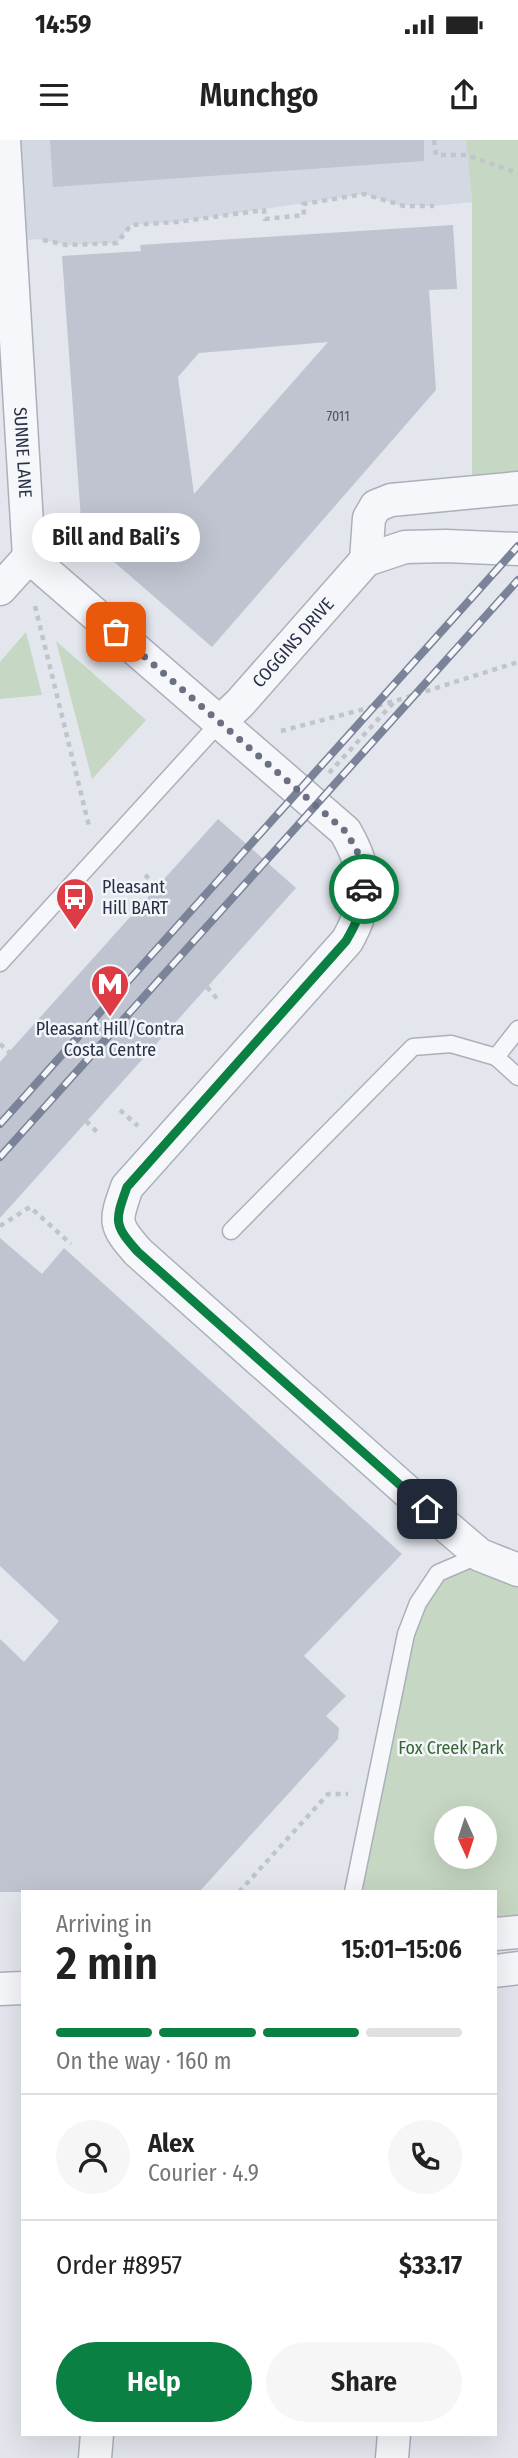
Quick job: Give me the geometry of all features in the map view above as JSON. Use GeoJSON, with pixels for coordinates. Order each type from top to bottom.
{"type":"FeatureCollection","features":[{"type":"Feature","properties":{"kind":"street","name":"SUNNE LANE"},"geometry":{"type":"LineString","coordinates":[[4,140],[29,556]]}},
{"type":"Feature","properties":{"kind":"street"},"geometry":{"type":"LineString","coordinates":[[366,560],[369,518],[376,506],[391,500],[518,488]]}},
{"type":"Feature","properties":{"kind":"street","name":"COGGINS DRIVE"},"geometry":{"type":"LineString","coordinates":[[220,722],[366,560],[405,547],[518,549]]}},
{"type":"Feature","properties":{"kind":"street"},"geometry":{"type":"LineString","coordinates":[[0,589],[29,556],[345,831],[357,850],[362,873],[362,905],[356,924],[346,941],[127,1187],[117,1216],[122,1234],[138,1252],[480,1555],[518,1570]]}},
{"type":"Feature","properties":{"kind":"street"},"geometry":{"type":"LineString","coordinates":[[480,1555],[518,1547]]}},
{"type":"Feature","properties":{"kind":"street"},"geometry":{"type":"LineString","coordinates":[[497,1934],[518,1932]]}},
{"type":"Feature","properties":{"kind":"street"},"geometry":{"type":"LineString","coordinates":[[497,1971],[518,1968]]}},
{"type":"Feature","properties":{"kind":"street"},"geometry":{"type":"LineString","coordinates":[[0,1989],[21,1988]]}},
{"type":"Feature","properties":{"kind":"street"},"geometry":{"type":"LineString","coordinates":[[95,2458],[97,2436]]}},
{"type":"Feature","properties":{"kind":"street"},"geometry":{"type":"LineString","coordinates":[[392,2458],[394,2436]]}},
{"type":"Feature","properties":{"kind":"lane"},"geometry":{"type":"LineString","coordinates":[[0,963],[220,722]]}},
{"type":"Feature","properties":{"kind":"lane"},"geometry":{"type":"LineString","coordinates":[[496,1057],[518,1029]]}},
{"type":"Feature","properties":{"kind":"lane"},"geometry":{"type":"LineString","coordinates":[[231,1231],[413,1047],[451,1044],[496,1057],[518,1077]]}},
{"type":"Feature","properties":{"kind":"lane"},"geometry":{"type":"LineString","coordinates":[[353,1890],[406,1634],[418,1603],[438,1573],[480,1555]]}},
{"type":"Feature","properties":{"kind":"path"},"geometry":{"type":"LineString","coordinates":[[435,140],[436,155],[466,155],[518,173]]}},
{"type":"Feature","properties":{"kind":"path"},"geometry":{"type":"LineString","coordinates":[[11,242],[38,239],[67,245],[117,243],[131,225],[177,222],[264,210],[265,219],[304,215],[303,204],[364,194],[404,206],[434,206]]}},
{"type":"Feature","properties":{"kind":"path"},"geometry":{"type":"LineString","coordinates":[[29,556],[34,605],[89,826]]}},
{"type":"Feature","properties":{"kind":"path"},"geometry":{"type":"LineString","coordinates":[[274,732],[395,701],[518,662]]}},
{"type":"Feature","properties":{"kind":"path"},"geometry":{"type":"LineString","coordinates":[[327,776],[395,701]]}},
{"type":"Feature","properties":{"kind":"path"},"geometry":{"type":"LineString","coordinates":[[145,875],[158,887]]}},
{"type":"Feature","properties":{"kind":"path"},"geometry":{"type":"LineString","coordinates":[[207,987],[219,1001]]}},
{"type":"Feature","properties":{"kind":"path"},"geometry":{"type":"LineString","coordinates":[[0,1044],[9,1052]]}},
{"type":"Feature","properties":{"kind":"path"},"geometry":{"type":"LineString","coordinates":[[86,1121],[98,1133]]}},
{"type":"Feature","properties":{"kind":"path"},"geometry":{"type":"LineString","coordinates":[[0,1225],[30,1208],[71,1244]]}},
{"type":"Feature","properties":{"kind":"path"},"geometry":{"type":"LineString","coordinates":[[241,1890],[328,1794],[373,1793]]}},
{"type":"Feature","properties":{"kind":"shaded area"},"geometry":{"type":"Polygon","coordinates":[[[0,140],[466,140],[472,202],[434,206],[399,205],[364,194],[177,222],[131,225],[117,243],[67,245],[38,239],[0,243],[0,140]]]}},
{"type":"Feature","properties":{"kind":"green space"},"geometry":{"type":"Polygon","coordinates":[[[466,140],[518,140],[518,488],[472,492],[472,202],[466,140]]]}},
{"type":"Feature","properties":{"kind":"green space"},"geometry":{"type":"Polygon","coordinates":[[[26,632],[42,695],[0,699],[0,662],[26,632]]]}},
{"type":"Feature","properties":{"kind":"green space"},"geometry":{"type":"Polygon","coordinates":[[[56,641],[146,720],[92,779],[56,641]]]}},
{"type":"Feature","properties":{"kind":"green space","name":"Fox Creek Park"},"geometry":{"type":"Polygon","coordinates":[[[480,1555],[518,1570],[518,1932],[497,1934],[497,1890],[353,1890],[406,1634],[438,1573],[480,1555]]]}},
{"type":"Feature","properties":{"kind":"building"},"geometry":{"type":"Polygon","coordinates":[[[50,140],[424,140],[424,161],[53,187],[50,140]]]}},
{"type":"Feature","properties":{"kind":"building"},"geometry":{"type":"Polygon","coordinates":[[[453,225],[457,289],[429,290],[436,390],[212,647],[82,534],[62,256],[141,251],[140,245],[453,225]],[[328,342],[199,353],[178,377],[194,494],[328,342]]]}},
{"type":"Feature","properties":{"kind":"building"},"geometry":{"type":"Polygon","coordinates":[[[218,819],[296,888],[0,1218],[0,1062],[218,819]]]}},
{"type":"Feature","properties":{"kind":"building"},"geometry":{"type":"Polygon","coordinates":[[[0,1238],[42,1274],[64,1248],[402,1554],[304,1656],[346,1696],[326,1716],[339,1728],[338,1739],[201,1890],[0,1892],[0,1639],[24,1662],[59,1621],[0,1566],[0,1238]]]}},
{"type":"Feature","properties":{"kind":"railway"},"geometry":{"type":"LineString","coordinates":[[0,1124],[518,546]]}},
{"type":"Feature","properties":{"kind":"railway"},"geometry":{"type":"LineString","coordinates":[[0,1157],[518,580]]}},
{"type":"Feature","properties":{"kind":"way so far"},"geometry":{"type":"LineString","coordinates":[[116,632],[345,831],[357,850],[364,889]]}},
{"type":"Feature","properties":{"kind":"place","name":"Bill and Bali’s"},"geometry":{"type":"Point","coordinates":[116,632]}},
{"type":"Feature","properties":{"kind":"place","name":"Pleasant Hill BART"},"geometry":{"type":"Point","coordinates":[75,931]}},
{"type":"Feature","properties":{"kind":"place","name":"Pleasant Hill/Contra Costa Centre"},"geometry":{"type":"Point","coordinates":[110,1018]}},
{"type":"Feature","properties":{"kind":"route"},"geometry":{"type":"LineString","coordinates":[[364,889],[356,924],[346,941],[127,1187],[117,1216],[122,1234],[138,1252],[427,1509]]}}]}
